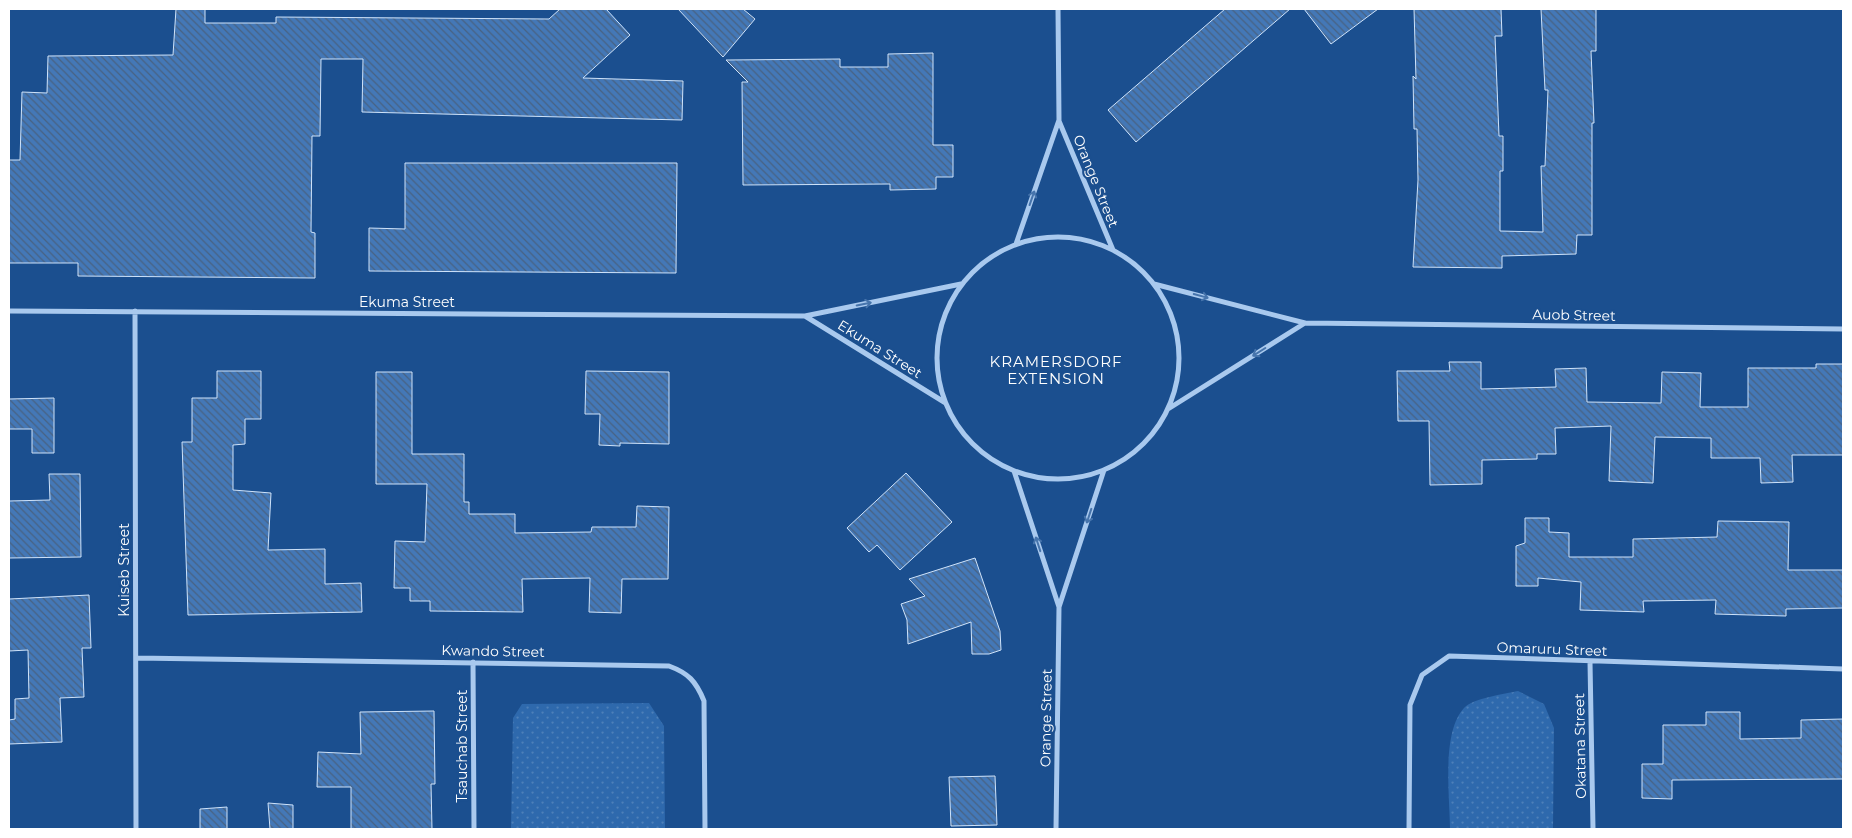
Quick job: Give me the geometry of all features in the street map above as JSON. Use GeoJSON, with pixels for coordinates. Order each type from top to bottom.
{"type":"FeatureCollection","features":[{"type":"Feature","properties":{"kind":"street","name":"Orange Street"},"geometry":{"type":"LineString","coordinates":[[1016,244],[1059,120],[1058,9]]}},
{"type":"Feature","properties":{"kind":"street","name":"Orange Street"},"geometry":{"type":"LineString","coordinates":[[1059,120],[1112,250]]}},
{"type":"Feature","properties":{"kind":"street"},"geometry":{"type":"LineString","coordinates":[[1048,237],[1082,239],[1112,250],[1135,264],[1154,284],[1170,313],[1179,345],[1177,378],[1168,409],[1152,434],[1130,455],[1104,470],[1074,478],[1044,478],[1014,471],[984,455],[961,431],[944,402],[936,362],[941,321],[961,284],[986,260],[1016,244],[1048,237]]}},
{"type":"Feature","properties":{"kind":"street","name":"Ekuma Street"},"geometry":{"type":"LineString","coordinates":[[9,311],[805,316],[961,284]]}},
{"type":"Feature","properties":{"kind":"street","name":"Auob Street"},"geometry":{"type":"LineString","coordinates":[[1154,284],[1306,323],[1843,329]]}},
{"type":"Feature","properties":{"kind":"street","name":"Kuiseb Street"},"geometry":{"type":"LineString","coordinates":[[135,311],[136,829]]}},
{"type":"Feature","properties":{"kind":"street","name":"Ekuma Street"},"geometry":{"type":"LineString","coordinates":[[805,316],[944,402]]}},
{"type":"Feature","properties":{"kind":"street"},"geometry":{"type":"LineString","coordinates":[[1168,409],[1306,323]]}},
{"type":"Feature","properties":{"kind":"street","name":"Orange Street"},"geometry":{"type":"LineString","coordinates":[[1056,829],[1059,607],[1104,470]]}},
{"type":"Feature","properties":{"kind":"street","name":"Orange Street"},"geometry":{"type":"LineString","coordinates":[[1014,471],[1059,607]]}},
{"type":"Feature","properties":{"kind":"street","name":"Omaruru Street"},"geometry":{"type":"LineString","coordinates":[[1409,829],[1410,705],[1422,675],[1449,656],[1843,669]]}},
{"type":"Feature","properties":{"kind":"street","name":"Kwando Street"},"geometry":{"type":"LineString","coordinates":[[136,658],[669,666],[686,673],[698,684],[704,701],[705,829]]}},
{"type":"Feature","properties":{"kind":"street","name":"Tsauchab Street"},"geometry":{"type":"LineString","coordinates":[[473,662],[474,829]]}},
{"type":"Feature","properties":{"kind":"street","name":"Okatana Street"},"geometry":{"type":"LineString","coordinates":[[1590,662],[1594,829]]}},
{"type":"Feature","properties":{"kind":"shaded area"},"geometry":{"type":"Polygon","coordinates":[[[1518,691],[1544,704],[1554,728],[1553,829],[1450,829],[1449,749],[1457,719],[1464,708],[1474,702],[1518,691]]]}},
{"type":"Feature","properties":{"kind":"shaded area"},"geometry":{"type":"Polygon","coordinates":[[[649,703],[664,726],[665,829],[511,829],[513,718],[522,704],[649,703]]]}},
{"type":"Feature","properties":{"kind":"building"},"geometry":{"type":"Polygon","coordinates":[[[176,9],[205,9],[205,23],[276,23],[276,17],[549,19],[560,9],[606,9],[630,35],[583,78],[683,81],[682,120],[362,112],[363,59],[321,59],[320,136],[312,136],[311,232],[315,233],[315,278],[78,276],[78,263],[9,263],[9,160],[20,160],[22,92],[47,93],[48,56],[173,55],[176,9]]]}},
{"type":"Feature","properties":{"kind":"building"},"geometry":{"type":"Polygon","coordinates":[[[678,9],[743,9],[755,19],[723,57],[678,9]]]}},
{"type":"Feature","properties":{"kind":"building"},"geometry":{"type":"Polygon","coordinates":[[[1225,9],[1290,9],[1136,142],[1108,110],[1225,9]]]}},
{"type":"Feature","properties":{"kind":"building"},"geometry":{"type":"Polygon","coordinates":[[[1304,9],[1378,9],[1331,44],[1304,9]]]}},
{"type":"Feature","properties":{"kind":"building"},"geometry":{"type":"Polygon","coordinates":[[[1414,9],[1501,9],[1502,36],[1495,36],[1499,136],[1503,136],[1503,171],[1500,171],[1500,231],[1543,232],[1541,166],[1545,166],[1548,90],[1545,90],[1541,9],[1596,9],[1596,51],[1591,51],[1594,123],[1592,123],[1592,235],[1577,235],[1576,254],[1502,256],[1502,268],[1413,267],[1418,180],[1417,129],[1414,129],[1413,76],[1416,79],[1414,9]]]}},
{"type":"Feature","properties":{"kind":"building"},"geometry":{"type":"Polygon","coordinates":[[[933,53],[933,145],[953,145],[953,177],[936,177],[936,189],[890,190],[890,184],[743,185],[742,82],[748,82],[726,60],[840,59],[840,67],[888,67],[888,54],[933,53]]]}},
{"type":"Feature","properties":{"kind":"building"},"geometry":{"type":"Polygon","coordinates":[[[405,163],[677,163],[676,273],[369,271],[369,228],[405,229],[405,163]]]}},
{"type":"Feature","properties":{"kind":"building"},"geometry":{"type":"Polygon","coordinates":[[[1449,362],[1481,362],[1481,389],[1556,387],[1555,369],[1586,368],[1587,402],[1661,403],[1662,372],[1701,373],[1700,407],[1748,407],[1748,368],[1816,368],[1816,364],[1843,364],[1843,455],[1792,455],[1793,482],[1761,483],[1760,458],[1711,458],[1711,438],[1655,437],[1653,483],[1609,481],[1611,426],[1555,428],[1556,454],[1537,454],[1537,459],[1482,460],[1482,484],[1430,485],[1429,421],[1398,421],[1397,371],[1450,371],[1449,362]]]}},
{"type":"Feature","properties":{"kind":"building"},"geometry":{"type":"Polygon","coordinates":[[[217,371],[261,371],[261,419],[245,419],[245,444],[233,445],[233,490],[271,493],[268,550],[325,549],[325,584],[361,583],[362,612],[188,615],[182,442],[192,442],[192,398],[217,398],[217,371]]]}},
{"type":"Feature","properties":{"kind":"building"},"geometry":{"type":"Polygon","coordinates":[[[586,371],[669,372],[669,444],[620,443],[620,446],[599,445],[600,414],[585,414],[586,371]]]}},
{"type":"Feature","properties":{"kind":"building"},"geometry":{"type":"Polygon","coordinates":[[[376,372],[412,372],[412,454],[464,454],[464,502],[469,502],[469,514],[515,514],[515,533],[591,532],[592,527],[636,527],[637,506],[669,507],[668,579],[622,579],[621,613],[589,612],[590,578],[522,579],[523,612],[430,611],[430,601],[410,601],[410,588],[394,588],[395,541],[425,542],[427,484],[376,484],[376,372]]]}},
{"type":"Feature","properties":{"kind":"building"},"geometry":{"type":"Polygon","coordinates":[[[54,398],[54,453],[32,453],[32,429],[9,429],[9,399],[54,398]]]}},
{"type":"Feature","properties":{"kind":"building"},"geometry":{"type":"Polygon","coordinates":[[[906,473],[952,522],[900,570],[877,545],[869,552],[847,528],[906,473]]]}},
{"type":"Feature","properties":{"kind":"building"},"geometry":{"type":"Polygon","coordinates":[[[49,474],[80,474],[81,557],[9,558],[9,501],[50,500],[49,474]]]}},
{"type":"Feature","properties":{"kind":"building"},"geometry":{"type":"Polygon","coordinates":[[[1525,518],[1549,518],[1549,532],[1569,533],[1569,557],[1633,557],[1633,539],[1717,537],[1718,521],[1789,522],[1788,570],[1843,570],[1843,608],[1786,609],[1786,616],[1715,614],[1716,600],[1643,601],[1644,612],[1580,610],[1581,582],[1538,578],[1538,586],[1516,586],[1516,546],[1525,543],[1525,518]]]}},
{"type":"Feature","properties":{"kind":"building"},"geometry":{"type":"Polygon","coordinates":[[[975,558],[1000,631],[1001,650],[989,654],[972,654],[971,622],[908,644],[907,620],[901,604],[925,596],[909,579],[975,558]]]}},
{"type":"Feature","properties":{"kind":"building"},"geometry":{"type":"Polygon","coordinates":[[[89,595],[91,648],[82,648],[84,697],[60,698],[62,742],[9,744],[9,720],[15,719],[15,699],[29,698],[28,650],[9,651],[9,599],[89,595]]]}},
{"type":"Feature","properties":{"kind":"building"},"geometry":{"type":"Polygon","coordinates":[[[434,711],[435,784],[431,784],[432,829],[351,829],[351,787],[317,787],[318,752],[361,754],[360,712],[434,711]]]}},
{"type":"Feature","properties":{"kind":"building"},"geometry":{"type":"Polygon","coordinates":[[[1706,712],[1740,712],[1740,739],[1801,738],[1801,720],[1843,719],[1843,779],[1672,780],[1672,799],[1642,798],[1642,764],[1663,764],[1663,725],[1706,725],[1706,712]]]}},
{"type":"Feature","properties":{"kind":"building"},"geometry":{"type":"Polygon","coordinates":[[[995,776],[997,825],[951,826],[949,777],[995,776]]]}},
{"type":"Feature","properties":{"kind":"building"},"geometry":{"type":"Polygon","coordinates":[[[268,803],[293,805],[293,829],[270,829],[268,803]]]}},
{"type":"Feature","properties":{"kind":"building"},"geometry":{"type":"Polygon","coordinates":[[[227,807],[227,829],[200,829],[200,809],[227,807]]]}},
{"type":"Feature","properties":{"kind":"district","name":"KRAMERSDORF EXTENSION"},"geometry":{"type":"Point","coordinates":[1056,370]}}]}
